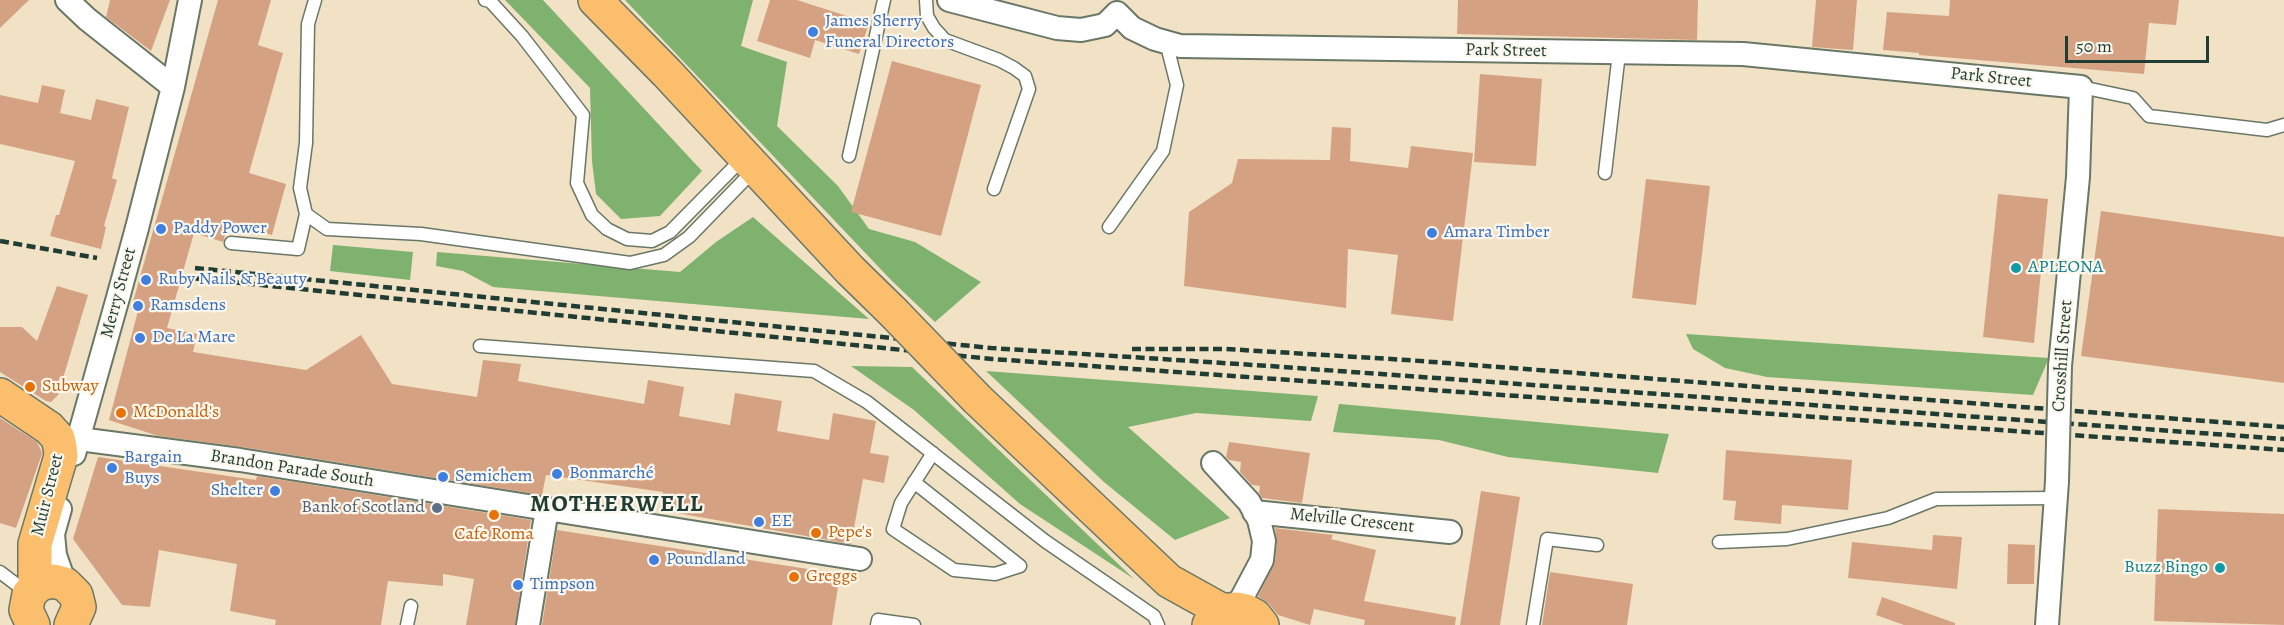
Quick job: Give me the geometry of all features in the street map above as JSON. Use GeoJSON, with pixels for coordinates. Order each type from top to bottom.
{"type":"FeatureCollection","features":[{"type":"Feature","properties":{"kind":"main road"},"geometry":{"type":"LineString","coordinates":[[596,0],[850,270],[977,399],[1169,581],[1232,618]]}},
{"type":"Feature","properties":{"kind":"main road","name":"Muir Street"},"geometry":{"type":"LineString","coordinates":[[0,395],[49,428],[58,438],[61,456],[35,544],[53,611]]}},
{"type":"Feature","properties":{"kind":"main road"},"geometry":{"type":"LineString","coordinates":[[1169,581],[1194,625]]}},
{"type":"Feature","properties":{"kind":"street"},"geometry":{"type":"LineString","coordinates":[[67,0],[87,20],[173,87]]}},
{"type":"Feature","properties":{"kind":"street","name":"Merry Street"},"geometry":{"type":"LineString","coordinates":[[53,611],[55,555],[53,534],[137,228],[173,87],[190,0]]}},
{"type":"Feature","properties":{"kind":"street","name":"Park Street"},"geometry":{"type":"LineString","coordinates":[[949,0],[1057,28],[1081,30],[1105,25],[1115,7],[1132,28],[1155,39],[1180,46],[1743,54],[2081,87]]}},
{"type":"Feature","properties":{"kind":"street","name":"Crosshill Street"},"geometry":{"type":"LineString","coordinates":[[2047,625],[2057,490],[2060,366],[2078,177],[2081,87]]}},
{"type":"Feature","properties":{"kind":"street","name":"Brandon Parade South"},"geometry":{"type":"LineString","coordinates":[[79,439],[240,460],[860,559]]}},
{"type":"Feature","properties":{"kind":"street"},"geometry":{"type":"LineString","coordinates":[[1213,463],[1249,502],[1259,520],[1264,542],[1262,560],[1232,618]]}},
{"type":"Feature","properties":{"kind":"street"},"geometry":{"type":"LineString","coordinates":[[528,625],[547,508]]}},
{"type":"Feature","properties":{"kind":"street","name":"Melville Crescent"},"geometry":{"type":"LineString","coordinates":[[1254,512],[1450,532]]}},
{"type":"Feature","properties":{"kind":"lane"},"geometry":{"type":"LineString","coordinates":[[231,243],[298,249],[306,214],[300,188],[306,143],[308,24],[315,0]]}},
{"type":"Feature","properties":{"kind":"lane"},"geometry":{"type":"LineString","coordinates":[[485,0],[490,1],[522,36],[583,115],[577,183],[592,215],[607,229],[627,239],[652,241],[670,232],[750,162]]}},
{"type":"Feature","properties":{"kind":"lane"},"geometry":{"type":"LineString","coordinates":[[849,156],[884,0]]}},
{"type":"Feature","properties":{"kind":"lane"},"geometry":{"type":"LineString","coordinates":[[926,0],[927,16],[945,40],[1014,68],[1024,76],[1027,83],[1029,89],[994,189]]}},
{"type":"Feature","properties":{"kind":"lane"},"geometry":{"type":"LineString","coordinates":[[1109,227],[1163,151],[1177,85],[1166,42]]}},
{"type":"Feature","properties":{"kind":"lane"},"geometry":{"type":"LineString","coordinates":[[1605,172],[1619,53]]}},
{"type":"Feature","properties":{"kind":"lane"},"geometry":{"type":"LineString","coordinates":[[2081,87],[2133,99],[2149,116],[2267,130],[2284,125]]}},
{"type":"Feature","properties":{"kind":"lane"},"geometry":{"type":"LineString","coordinates":[[306,214],[327,229],[421,234],[630,263],[664,255],[689,237],[750,162]]}},
{"type":"Feature","properties":{"kind":"lane"},"geometry":{"type":"LineString","coordinates":[[480,346],[814,371],[867,402],[1046,541],[1154,616],[1158,625]]}},
{"type":"Feature","properties":{"kind":"lane"},"geometry":{"type":"LineString","coordinates":[[914,482],[1020,566],[995,574],[954,570],[893,529],[901,502],[914,482],[933,453]]}},
{"type":"Feature","properties":{"kind":"lane"},"geometry":{"type":"LineString","coordinates":[[1719,542],[1787,539],[1888,518],[1936,499],[2057,490]]}},
{"type":"Feature","properties":{"kind":"lane"},"geometry":{"type":"LineString","coordinates":[[1533,625],[1547,539],[1597,545]]}},
{"type":"Feature","properties":{"kind":"lane"},"geometry":{"type":"LineString","coordinates":[[0,572],[53,611]]}},
{"type":"Feature","properties":{"kind":"lane"},"geometry":{"type":"LineString","coordinates":[[407,625],[411,606]]}},
{"type":"Feature","properties":{"kind":"lane"},"geometry":{"type":"LineString","coordinates":[[877,625],[878,620],[914,625]]}},
{"type":"Feature","properties":{"kind":"green space"},"geometry":{"type":"Polygon","coordinates":[[[505,0],[543,0],[702,171],[660,216],[621,219],[596,194],[592,161],[590,88],[505,0]]]}},
{"type":"Feature","properties":{"kind":"green space"},"geometry":{"type":"Polygon","coordinates":[[[625,0],[753,0],[741,46],[787,62],[777,126],[838,186],[869,229],[915,242],[981,282],[935,322],[891,280],[625,0]]]}},
{"type":"Feature","properties":{"kind":"green space"},"geometry":{"type":"Polygon","coordinates":[[[753,217],[869,319],[493,287],[463,271],[436,266],[437,252],[680,272],[716,242],[753,217]]]}},
{"type":"Feature","properties":{"kind":"green space"},"geometry":{"type":"Polygon","coordinates":[[[333,245],[413,252],[410,280],[330,271],[333,245]]]}},
{"type":"Feature","properties":{"kind":"green space"},"geometry":{"type":"Polygon","coordinates":[[[1686,334],[2049,358],[2033,395],[1767,377],[1725,368],[1693,349],[1686,334]]]}},
{"type":"Feature","properties":{"kind":"green space"},"geometry":{"type":"Polygon","coordinates":[[[851,366],[912,367],[1134,579],[1020,504],[914,410],[851,366]]]}},
{"type":"Feature","properties":{"kind":"green space"},"geometry":{"type":"Polygon","coordinates":[[[986,371],[1318,396],[1311,421],[1196,413],[1128,427],[1230,518],[1175,540],[1104,482],[986,371]]]}},
{"type":"Feature","properties":{"kind":"green space"},"geometry":{"type":"Polygon","coordinates":[[[1339,404],[1669,434],[1658,473],[1508,457],[1439,440],[1333,432],[1339,404]]]}},
{"type":"Feature","properties":{"kind":"building"},"geometry":{"type":"Polygon","coordinates":[[[0,0],[29,0],[0,28],[0,0]]]}},
{"type":"Feature","properties":{"kind":"building"},"geometry":{"type":"Polygon","coordinates":[[[110,0],[170,0],[151,51],[106,17],[110,0]]]}},
{"type":"Feature","properties":{"kind":"building"},"geometry":{"type":"Polygon","coordinates":[[[218,0],[271,0],[258,45],[283,53],[249,173],[286,184],[272,235],[229,223],[223,242],[194,233],[167,328],[197,334],[193,352],[306,370],[361,335],[392,384],[477,397],[483,360],[521,364],[518,381],[644,404],[648,380],[684,387],[679,416],[730,425],[735,393],[782,401],[777,431],[829,440],[833,413],[876,421],[870,453],[889,456],[884,483],[863,479],[851,544],[660,510],[663,492],[546,475],[542,495],[242,447],[158,436],[109,420],[138,311],[131,309],[218,0]]]}},
{"type":"Feature","properties":{"kind":"building","name":"James Sherry Funeral Directors"},"geometry":{"type":"Polygon","coordinates":[[[770,0],[797,0],[869,23],[859,54],[815,40],[810,58],[757,41],[770,0]]]}},
{"type":"Feature","properties":{"kind":"building"},"geometry":{"type":"Polygon","coordinates":[[[1458,0],[1698,0],[1697,40],[1457,34],[1458,0]]]}},
{"type":"Feature","properties":{"kind":"building"},"geometry":{"type":"Polygon","coordinates":[[[1816,0],[1857,0],[1853,50],[1812,47],[1816,0]]]}},
{"type":"Feature","properties":{"kind":"building"},"geometry":{"type":"Polygon","coordinates":[[[1950,0],[2179,0],[2176,25],[2149,23],[2144,74],[1883,50],[1887,12],[1949,16],[1950,0]]]}},
{"type":"Feature","properties":{"kind":"building"},"geometry":{"type":"Polygon","coordinates":[[[892,61],[981,85],[941,236],[851,212],[892,61]]]}},
{"type":"Feature","properties":{"kind":"building"},"geometry":{"type":"Polygon","coordinates":[[[1480,74],[1542,79],[1536,166],[1474,162],[1480,74]]]}},
{"type":"Feature","properties":{"kind":"building"},"geometry":{"type":"Polygon","coordinates":[[[42,85],[65,90],[60,113],[91,120],[96,99],[129,107],[112,178],[117,180],[104,226],[106,227],[101,249],[50,236],[56,215],[59,215],[75,161],[0,144],[0,95],[38,103],[42,85]]]}},
{"type":"Feature","properties":{"kind":"building"},"geometry":{"type":"Polygon","coordinates":[[[1332,127],[1351,128],[1350,161],[1408,168],[1411,146],[1473,153],[1453,321],[1391,314],[1398,255],[1348,249],[1346,308],[1184,286],[1189,212],[1232,183],[1238,159],[1330,160],[1332,127]]]}},
{"type":"Feature","properties":{"kind":"building"},"geometry":{"type":"Polygon","coordinates":[[[1646,179],[1710,186],[1696,305],[1632,298],[1646,179]]]}},
{"type":"Feature","properties":{"kind":"building","name":"APLEONA"},"geometry":{"type":"Polygon","coordinates":[[[1998,194],[2048,199],[2034,343],[1983,337],[1998,194]]]}},
{"type":"Feature","properties":{"kind":"building"},"geometry":{"type":"Polygon","coordinates":[[[2101,211],[2284,237],[2284,383],[2081,356],[2101,211]]]}},
{"type":"Feature","properties":{"kind":"building"},"geometry":{"type":"Polygon","coordinates":[[[57,286],[88,295],[58,395],[51,402],[0,372],[0,327],[22,327],[37,341],[57,286]]]}},
{"type":"Feature","properties":{"kind":"building"},"geometry":{"type":"Polygon","coordinates":[[[0,418],[37,442],[42,454],[16,528],[0,523],[0,418]]]}},
{"type":"Feature","properties":{"kind":"building"},"geometry":{"type":"Polygon","coordinates":[[[1229,442],[1310,453],[1302,503],[1262,498],[1259,493],[1260,486],[1252,485],[1240,472],[1241,462],[1229,460],[1226,457],[1229,442]]]}},
{"type":"Feature","properties":{"kind":"building"},"geometry":{"type":"Polygon","coordinates":[[[1726,450],[1852,460],[1848,510],[1782,505],[1781,524],[1734,520],[1736,501],[1723,500],[1726,450]]]}},
{"type":"Feature","properties":{"kind":"building"},"geometry":{"type":"Polygon","coordinates":[[[98,457],[256,480],[257,476],[531,520],[515,625],[466,625],[474,579],[443,574],[443,586],[388,581],[381,625],[275,625],[276,620],[230,611],[237,564],[159,550],[150,607],[122,605],[73,539],[98,457]]]}},
{"type":"Feature","properties":{"kind":"building"},"geometry":{"type":"Polygon","coordinates":[[[1481,491],[1520,497],[1500,625],[1460,625],[1481,491]]]}},
{"type":"Feature","properties":{"kind":"building","name":"Buzz Bingo"},"geometry":{"type":"Polygon","coordinates":[[[2158,509],[2284,514],[2284,625],[2154,621],[2158,509]]]}},
{"type":"Feature","properties":{"kind":"building"},"geometry":{"type":"Polygon","coordinates":[[[1275,528],[1333,535],[1331,539],[1376,550],[1364,601],[1456,617],[1455,625],[1364,625],[1365,620],[1314,609],[1310,625],[1278,615],[1258,596],[1275,562],[1277,542],[1275,528]]]}},
{"type":"Feature","properties":{"kind":"building"},"geometry":{"type":"Polygon","coordinates":[[[557,530],[840,574],[832,625],[542,625],[557,530]]]}},
{"type":"Feature","properties":{"kind":"building"},"geometry":{"type":"Polygon","coordinates":[[[1933,535],[1962,537],[1957,589],[1848,578],[1852,542],[1932,550],[1933,535]]]}},
{"type":"Feature","properties":{"kind":"building"},"geometry":{"type":"Polygon","coordinates":[[[2008,544],[2035,545],[2034,584],[2007,584],[2008,544]]]}},
{"type":"Feature","properties":{"kind":"building"},"geometry":{"type":"Polygon","coordinates":[[[1550,572],[1633,584],[1627,625],[1542,625],[1550,572]]]}},
{"type":"Feature","properties":{"kind":"building"},"geometry":{"type":"Polygon","coordinates":[[[1882,597],[1955,623],[1955,625],[1904,625],[1876,615],[1882,597]]]}},
{"type":"Feature","properties":{"kind":"railway"},"geometry":{"type":"LineString","coordinates":[[0,241],[97,258]]}},
{"type":"Feature","properties":{"kind":"railway"},"geometry":{"type":"LineString","coordinates":[[195,268],[991,348],[2284,439]]}},
{"type":"Feature","properties":{"kind":"railway"},"geometry":{"type":"LineString","coordinates":[[192,278],[992,359],[2284,450]]}},
{"type":"Feature","properties":{"kind":"railway"},"geometry":{"type":"LineString","coordinates":[[1132,349],[1226,349],[1407,360],[2284,427]]}},
{"type":"Feature","properties":{"kind":"place","name":"James Sherry Funeral Directors"},"geometry":{"type":"Point","coordinates":[813,32]}},
{"type":"Feature","properties":{"kind":"place","name":"Paddy Power"},"geometry":{"type":"Point","coordinates":[161,229]}},
{"type":"Feature","properties":{"kind":"place","name":"Amara Timber"},"geometry":{"type":"Point","coordinates":[1432,233]}},
{"type":"Feature","properties":{"kind":"place","name":"APLEONA"},"geometry":{"type":"Point","coordinates":[2016,268]}},
{"type":"Feature","properties":{"kind":"place","name":"Ruby Nails & Beauty"},"geometry":{"type":"Point","coordinates":[146,280]}},
{"type":"Feature","properties":{"kind":"place","name":"Ramsdens"},"geometry":{"type":"Point","coordinates":[138,306]}},
{"type":"Feature","properties":{"kind":"place","name":"De La Mare"},"geometry":{"type":"Point","coordinates":[140,338]}},
{"type":"Feature","properties":{"kind":"place","name":"Subway"},"geometry":{"type":"Point","coordinates":[30,387]}},
{"type":"Feature","properties":{"kind":"place","name":"McDonald's"},"geometry":{"type":"Point","coordinates":[121,413]}},
{"type":"Feature","properties":{"kind":"place","name":"Bargain Buys"},"geometry":{"type":"Point","coordinates":[112,468]}},
{"type":"Feature","properties":{"kind":"place","name":"Bonmarché"},"geometry":{"type":"Point","coordinates":[557,474]}},
{"type":"Feature","properties":{"kind":"place","name":"Semichem"},"geometry":{"type":"Point","coordinates":[443,477]}},
{"type":"Feature","properties":{"kind":"place","name":"Shelter"},"geometry":{"type":"Point","coordinates":[275,491]}},
{"type":"Feature","properties":{"kind":"place","name":"Bank of Scotland"},"geometry":{"type":"Point","coordinates":[437,508]}},
{"type":"Feature","properties":{"kind":"place","name":"Cafe Roma"},"geometry":{"type":"Point","coordinates":[494,515]}},
{"type":"Feature","properties":{"kind":"place","name":"EE"},"geometry":{"type":"Point","coordinates":[759,522]}},
{"type":"Feature","properties":{"kind":"place","name":"Pepe's"},"geometry":{"type":"Point","coordinates":[816,533]}},
{"type":"Feature","properties":{"kind":"place","name":"Poundland"},"geometry":{"type":"Point","coordinates":[654,560]}},
{"type":"Feature","properties":{"kind":"place","name":"Buzz Bingo"},"geometry":{"type":"Point","coordinates":[2220,568]}},
{"type":"Feature","properties":{"kind":"place","name":"Greggs"},"geometry":{"type":"Point","coordinates":[794,577]}},
{"type":"Feature","properties":{"kind":"place","name":"Timpson"},"geometry":{"type":"Point","coordinates":[518,585]}},
{"type":"Feature","properties":{"kind":"district","name":"MOTHERWELL"},"geometry":{"type":"Point","coordinates":[617,505]}}]}
